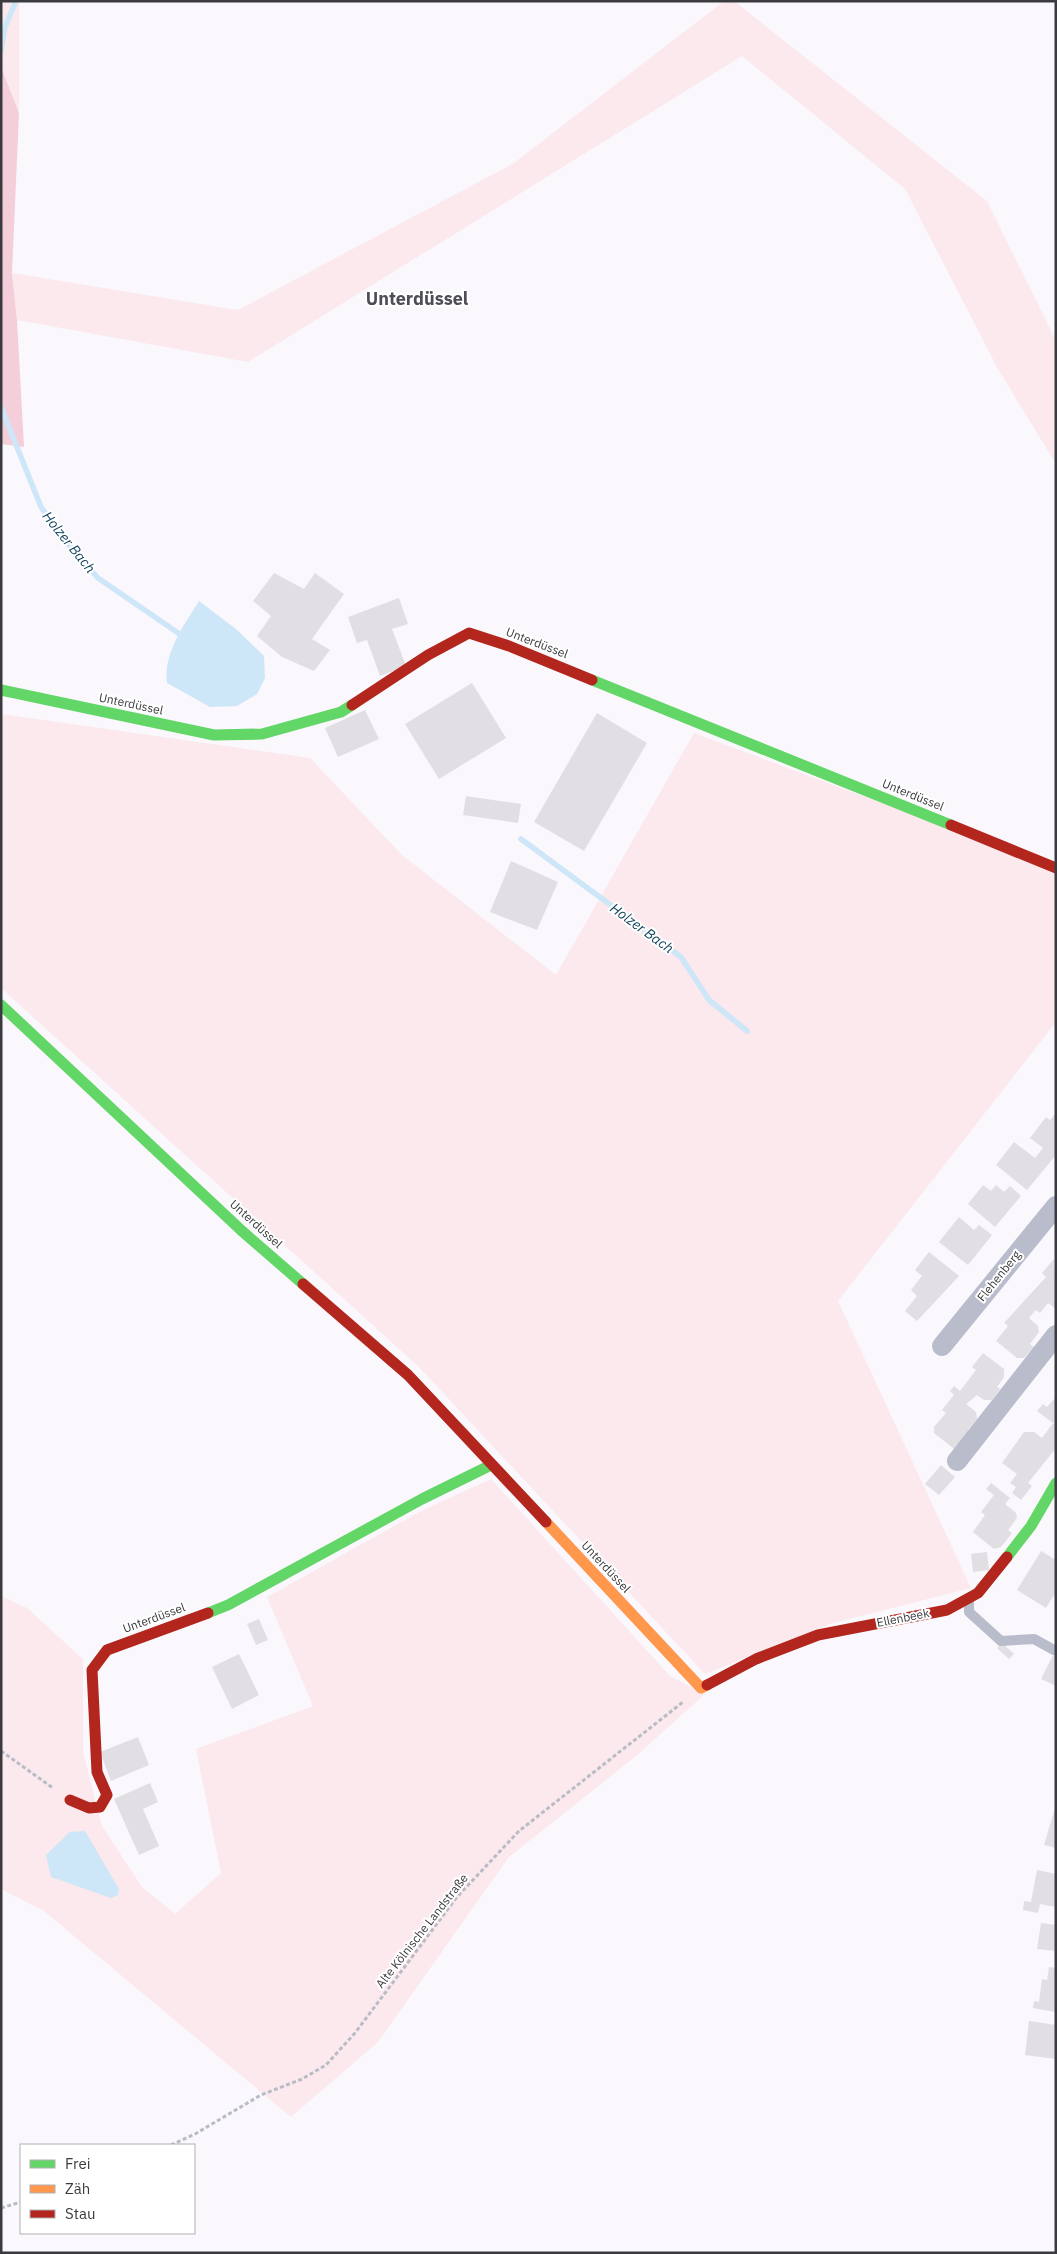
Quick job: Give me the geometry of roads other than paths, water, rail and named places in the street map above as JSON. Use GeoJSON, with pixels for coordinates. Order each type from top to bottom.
{"type":"FeatureCollection","features":[{"type":"Feature","properties":{"kind":"street","name":"Unterdüssel"},"geometry":{"type":"LineString","coordinates":[[1,690],[214,735],[262,734],[341,712],[428,655],[469,633],[510,646],[1056,868]]}},
{"type":"Feature","properties":{"kind":"street","name":"Unterdüssel"},"geometry":{"type":"LineString","coordinates":[[1,1004],[242,1231],[408,1375],[701,1688]]}},
{"type":"Feature","properties":{"kind":"street","name":"Flehenberg"},"geometry":{"type":"LineString","coordinates":[[942,1346],[1056,1206]]}},
{"type":"Feature","properties":{"kind":"street"},"geometry":{"type":"LineString","coordinates":[[957,1461],[1056,1334]]}},
{"type":"Feature","properties":{"kind":"street","name":"Unterdüssel"},"geometry":{"type":"LineString","coordinates":[[70,1800],[89,1808],[100,1807],[106,1795],[97,1772],[92,1670],[107,1650],[228,1605],[422,1499],[491,1465]]}},
{"type":"Feature","properties":{"kind":"street","name":"Ellenbeek"},"geometry":{"type":"LineString","coordinates":[[701,1688],[756,1659],[818,1635],[946,1610],[978,1593],[1031,1526],[1056,1483]]}},
{"type":"Feature","properties":{"kind":"lane"},"geometry":{"type":"LineString","coordinates":[[969,1598],[969,1612],[1001,1641],[1034,1639],[1054,1650]]}},
{"type":"Feature","properties":{"kind":"water"},"geometry":{"type":"Polygon","coordinates":[[[199,601],[236,629],[264,656],[265,678],[257,694],[237,706],[210,707],[167,683],[168,661],[171,651],[181,630],[199,601]]]}},
{"type":"Feature","properties":{"kind":"water"},"geometry":{"type":"Polygon","coordinates":[[[85,1831],[119,1889],[118,1895],[111,1898],[51,1877],[46,1855],[70,1832],[85,1831]]]}},
{"type":"Feature","properties":{"kind":"waterway","name":"Holzer Bach"},"geometry":{"type":"LineString","coordinates":[[1,51],[5,27],[16,1]]}},
{"type":"Feature","properties":{"kind":"waterway","name":"Holzer Bach"},"geometry":{"type":"LineString","coordinates":[[1,407],[41,507],[62,537],[98,578],[184,637]]}},
{"type":"Feature","properties":{"kind":"waterway","name":"Holzer Bach"},"geometry":{"type":"LineString","coordinates":[[521,839],[681,957],[709,1000],[747,1031]]}},
{"type":"Feature","properties":{"kind":"district","name":"Unterdüssel"},"geometry":{"type":"Point","coordinates":[417,299]}}]}
